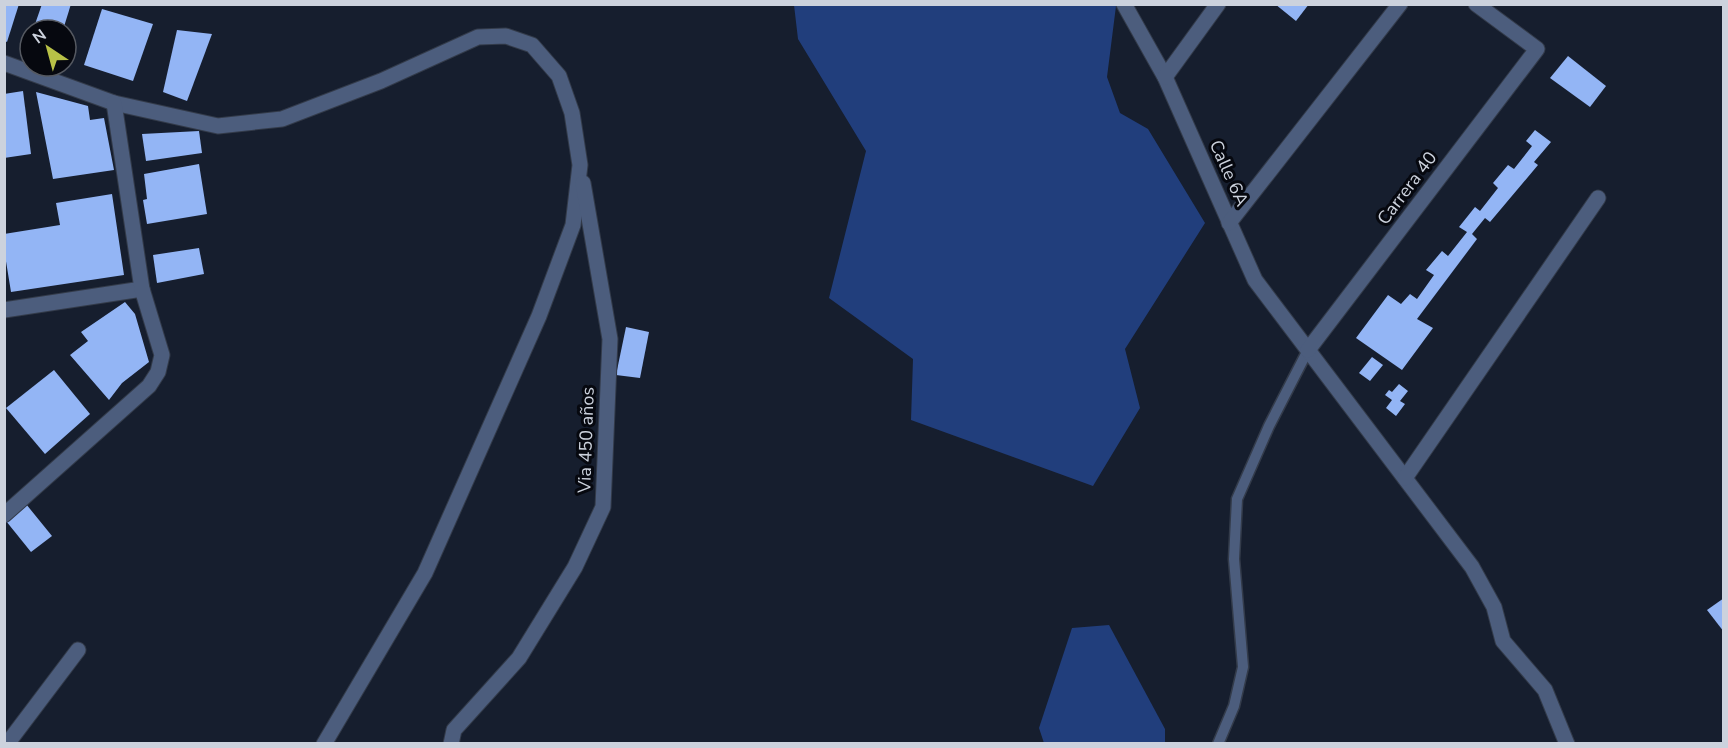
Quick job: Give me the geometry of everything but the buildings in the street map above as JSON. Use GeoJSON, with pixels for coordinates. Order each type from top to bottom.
{"type":"FeatureCollection","features":[{"type":"Feature","properties":{"kind":"street","name":"Calle 6A"},"geometry":{"type":"LineString","coordinates":[[1124,4],[1165,77],[1255,280],[1472,567],[1494,607],[1503,641],[1545,690],[1567,744]]}},
{"type":"Feature","properties":{"kind":"street"},"geometry":{"type":"LineString","coordinates":[[1165,77],[1218,4]]}},
{"type":"Feature","properties":{"kind":"street"},"geometry":{"type":"LineString","coordinates":[[1229,223],[1400,4]]}},
{"type":"Feature","properties":{"kind":"street","name":"Carrera 40"},"geometry":{"type":"LineString","coordinates":[[1308,350],[1537,49],[1476,4]]}},
{"type":"Feature","properties":{"kind":"street"},"geometry":{"type":"LineString","coordinates":[[4,63],[114,103],[218,126],[282,119],[381,81],[478,37],[506,36],[532,45],[559,76],[572,113],[580,165],[573,225],[534,327],[425,573],[324,744]]}},
{"type":"Feature","properties":{"kind":"street"},"geometry":{"type":"LineString","coordinates":[[4,514],[149,386],[158,372],[162,356],[142,289],[114,103]]}},
{"type":"Feature","properties":{"kind":"street","name":"Via 450 años"},"geometry":{"type":"LineString","coordinates":[[451,744],[454,730],[519,658],[575,567],[603,507],[610,339],[580,165]]}},
{"type":"Feature","properties":{"kind":"street"},"geometry":{"type":"LineString","coordinates":[[1405,478],[1598,198]]}},
{"type":"Feature","properties":{"kind":"street"},"geometry":{"type":"LineString","coordinates":[[4,310],[142,289]]}},
{"type":"Feature","properties":{"kind":"street"},"geometry":{"type":"LineString","coordinates":[[7,744],[78,650]]}},
{"type":"Feature","properties":{"kind":"lane"},"geometry":{"type":"LineString","coordinates":[[1218,744],[1234,706],[1243,667],[1234,559],[1237,499],[1269,426],[1308,350]]}},
{"type":"Feature","properties":{"kind":"shaded area"},"geometry":{"type":"Polygon","coordinates":[[[1113,4],[1116,6],[1107,77],[1120,113],[1148,129],[1205,223],[1125,349],[1140,408],[1093,486],[911,420],[913,359],[829,298],[866,151],[798,39],[794,5],[1113,4]]]}},
{"type":"Feature","properties":{"kind":"shaded area"},"geometry":{"type":"Polygon","coordinates":[[[1109,625],[1165,729],[1165,743],[1044,743],[1039,728],[1072,628],[1109,625]]]}}]}
